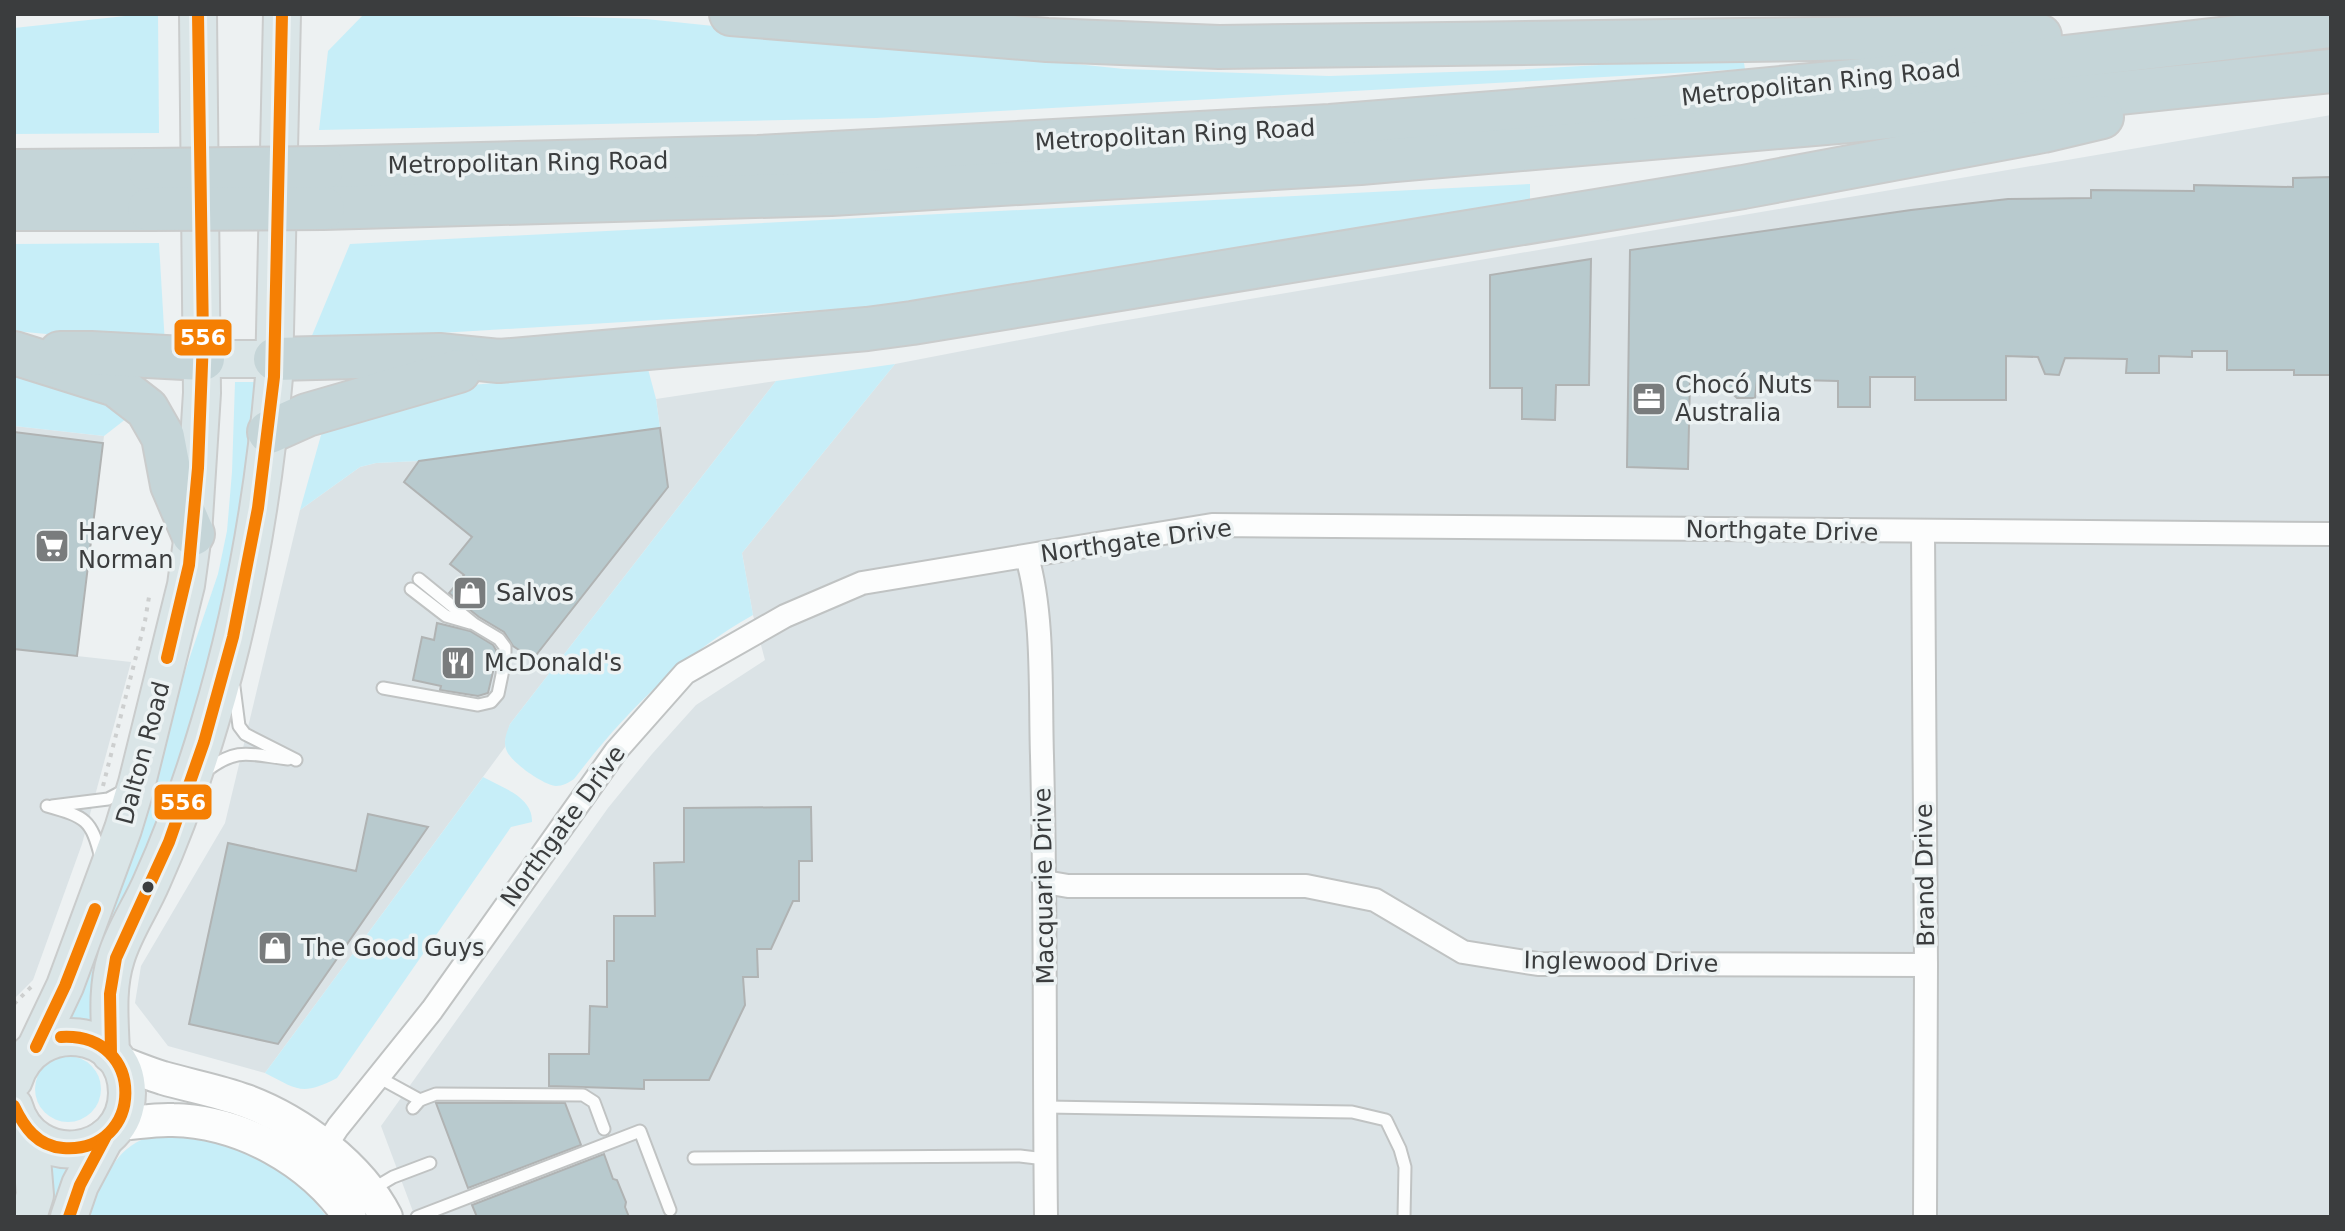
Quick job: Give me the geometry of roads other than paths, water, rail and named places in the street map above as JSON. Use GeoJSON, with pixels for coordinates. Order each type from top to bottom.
{"type":"FeatureCollection","features":[{"type":"Feature","properties":{"kind":"highway"},"geometry":{"type":"LineString","coordinates":[[731,14],[1047,40],[1219,47],[2129,34],[2237,36]]}},
{"type":"Feature","properties":{"kind":"highway","name":"Metropolitan Ring Road"},"geometry":{"type":"LineString","coordinates":[[323,188],[773,156],[1330,126],[1666,99],[1872,79],[2331,26]]}},
{"type":"Feature","properties":{"kind":"highway","name":"Metropolitan Ring Road"},"geometry":{"type":"LineString","coordinates":[[14,171],[149,189],[831,194],[1360,163],[1849,121],[2331,71]]}},
{"type":"Feature","properties":{"kind":"highway"},"geometry":{"type":"LineString","coordinates":[[275,359],[439,355],[499,361],[912,323],[1743,187],[2043,131],[2259,78]]}},
{"type":"Feature","properties":{"kind":"highway","name":"Metropolitan Ring Road"},"geometry":{"type":"LineString","coordinates":[[14,209],[149,189]]}},
{"type":"Feature","properties":{"kind":"highway"},"geometry":{"type":"LineString","coordinates":[[16,353],[91,353],[203,359]]}},
{"type":"Feature","properties":{"kind":"highway"},"geometry":{"type":"LineString","coordinates":[[16,353],[116,385],[147,409],[163,437],[172,485],[193,534]]}},
{"type":"Feature","properties":{"kind":"highway"},"geometry":{"type":"LineString","coordinates":[[269,432],[307,415],[499,361]]}},
{"type":"Feature","properties":{"kind":"main road","name":"Dalton Road"},"geometry":{"type":"LineString","coordinates":[[22,1061],[65,986],[106,878],[137,783],[186,585],[201,438],[203,359],[198,14]]}},
{"type":"Feature","properties":{"kind":"main road","name":"Dalton Road"},"geometry":{"type":"LineString","coordinates":[[111,1131],[122,1114],[127,1092],[122,1071],[114,1058],[110,1002],[116,957],[156,873],[211,721],[253,545],[269,432],[275,359],[282,14]]}},
{"type":"Feature","properties":{"kind":"main road"},"geometry":{"type":"LineString","coordinates":[[203,359],[275,359]]}},
{"type":"Feature","properties":{"kind":"main road"},"geometry":{"type":"LineString","coordinates":[[22,1061],[58,1037],[69,1036],[92,1041],[114,1058],[158,1076],[222,1093],[277,1115],[317,1159],[347,1213]]}},
{"type":"Feature","properties":{"kind":"main road"},"geometry":{"type":"LineString","coordinates":[[19,1120],[39,1141],[61,1149],[84,1148],[111,1131],[175,1120],[231,1130],[317,1159],[364,1182],[386,1217]]}},
{"type":"Feature","properties":{"kind":"main road"},"geometry":{"type":"LineString","coordinates":[[19,1120],[35,1195],[28,1217]]}},
{"type":"Feature","properties":{"kind":"main road"},"geometry":{"type":"LineString","coordinates":[[69,1217],[80,1185],[111,1131]]}},
{"type":"Feature","properties":{"kind":"street","name":"Northgate Drive"},"geometry":{"type":"LineString","coordinates":[[317,1159],[432,1010],[616,751],[685,673],[785,616],[862,583],[1212,525],[2331,534]]}},
{"type":"Feature","properties":{"kind":"street","name":"Brand Drive"},"geometry":{"type":"LineString","coordinates":[[1923,532],[1925,1217]]}},
{"type":"Feature","properties":{"kind":"street","name":"Macquarie Drive"},"geometry":{"type":"LineString","coordinates":[[1027,557],[1034,580],[1045,882],[1046,1217]]}},
{"type":"Feature","properties":{"kind":"street","name":"Inglewood Drive"},"geometry":{"type":"LineString","coordinates":[[1045,882],[1068,886],[1306,886],[1375,900],[1463,952],[1538,964],[1926,965]]}},
{"type":"Feature","properties":{"kind":"lane"},"geometry":{"type":"LineString","coordinates":[[383,688],[465,704],[485,705],[498,694],[506,652],[499,639],[415,584]]}},
{"type":"Feature","properties":{"kind":"lane"},"geometry":{"type":"LineString","coordinates":[[190,784],[233,754],[296,760],[257,742],[239,726],[231,645]]}},
{"type":"Feature","properties":{"kind":"lane"},"geometry":{"type":"LineString","coordinates":[[106,878],[91,827],[77,817],[47,806],[108,799],[137,783]]}},
{"type":"Feature","properties":{"kind":"lane"},"geometry":{"type":"LineString","coordinates":[[378,1077],[416,1104],[426,1096],[444,1093],[583,1095],[594,1102],[604,1129]]}},
{"type":"Feature","properties":{"kind":"lane"},"geometry":{"type":"LineString","coordinates":[[1046,1107],[1352,1112],[1386,1120],[1405,1167],[1404,1217]]}},
{"type":"Feature","properties":{"kind":"lane"},"geometry":{"type":"LineString","coordinates":[[417,1217],[640,1131],[670,1210]]}},
{"type":"Feature","properties":{"kind":"lane"},"geometry":{"type":"LineString","coordinates":[[694,1158],[1020,1156],[1045,1159]]}},
{"type":"Feature","properties":{"kind":"lane"},"geometry":{"type":"LineString","coordinates":[[347,1213],[380,1185],[430,1163]]}},
{"type":"Feature","properties":{"kind":"place","name":"Chocó Nuts Australia"},"geometry":{"type":"Point","coordinates":[1649,399]}},
{"type":"Feature","properties":{"kind":"place","name":"Harvey Norman"},"geometry":{"type":"Point","coordinates":[52,546]}},
{"type":"Feature","properties":{"kind":"place","name":"Salvos"},"geometry":{"type":"Point","coordinates":[470,593]}},
{"type":"Feature","properties":{"kind":"place","name":"McDonald's"},"geometry":{"type":"Point","coordinates":[458,663]}},
{"type":"Feature","properties":{"kind":"place","name":"The Good Guys"},"geometry":{"type":"Point","coordinates":[275,948]}}]}
